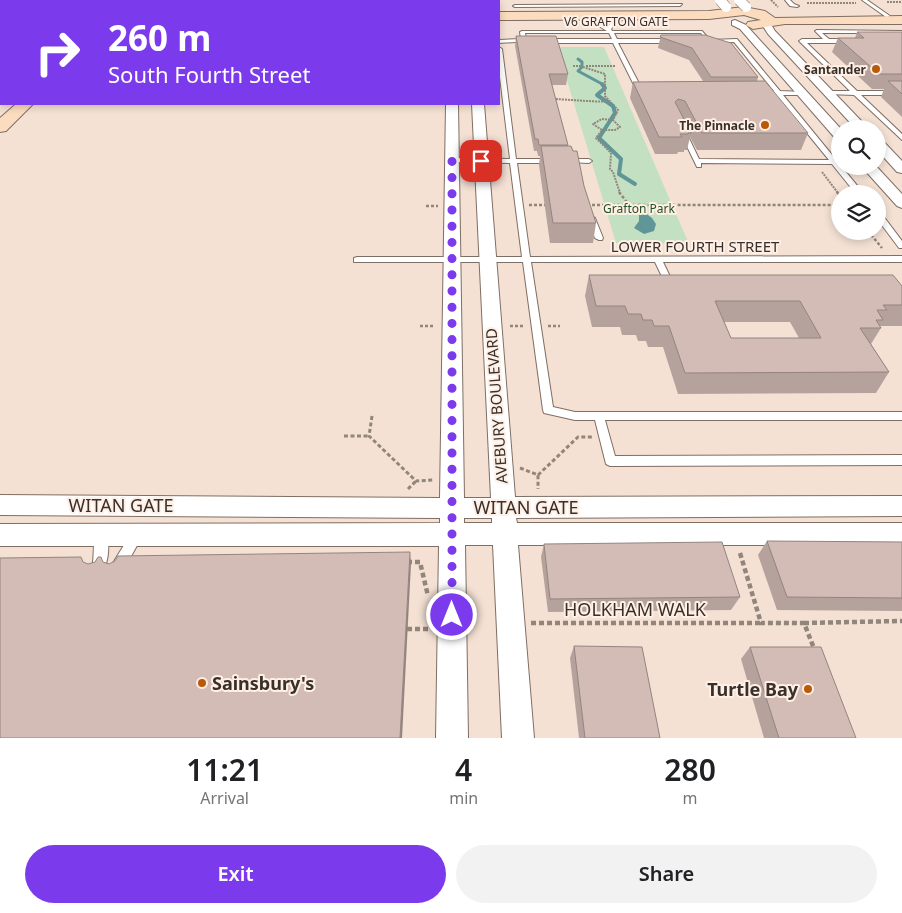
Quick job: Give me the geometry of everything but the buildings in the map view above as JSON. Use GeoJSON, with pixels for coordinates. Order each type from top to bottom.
{"type":"FeatureCollection","features":[{"type":"Feature","properties":{"kind":"street"},"geometry":{"type":"LineString","coordinates":[[743,3],[763,18],[770,32],[854,120]]}},
{"type":"Feature","properties":{"kind":"street"},"geometry":{"type":"LineString","coordinates":[[727,13],[831,125]]}},
{"type":"Feature","properties":{"kind":"street","name":"V6 GRAFTON GATE"},"geometry":{"type":"LineString","coordinates":[[500,16],[620,18],[727,13],[752,25],[763,18]]}},
{"type":"Feature","properties":{"kind":"street","name":"V6 GRAFTON GATE"},"geometry":{"type":"LineString","coordinates":[[500,21],[590,18]]}},
{"type":"Feature","properties":{"kind":"street"},"geometry":{"type":"LineString","coordinates":[[763,18],[784,20],[897,20]]}},
{"type":"Feature","properties":{"kind":"street"},"geometry":{"type":"LineString","coordinates":[[802,93],[829,93]]}},
{"type":"Feature","properties":{"kind":"street"},"geometry":{"type":"LineString","coordinates":[[0,127],[24,105]]}},
{"type":"Feature","properties":{"kind":"street"},"geometry":{"type":"LineString","coordinates":[[452,105],[452,738]]}},
{"type":"Feature","properties":{"kind":"street","name":"AVEBURY BOULEVARD"},"geometry":{"type":"LineString","coordinates":[[478,105],[518,738]]}},
{"type":"Feature","properties":{"kind":"street"},"geometry":{"type":"LineString","coordinates":[[886,152],[902,169]]}},
{"type":"Feature","properties":{"kind":"street"},"geometry":{"type":"LineString","coordinates":[[876,175],[902,203]]}},
{"type":"Feature","properties":{"kind":"street","name":"WITAN GATE"},"geometry":{"type":"LineString","coordinates":[[0,505],[452,508],[503,506],[902,506]]}},
{"type":"Feature","properties":{"kind":"street","name":"WITAN GATE"},"geometry":{"type":"LineString","coordinates":[[0,535],[734,536],[902,534]]}},
{"type":"Feature","properties":{"kind":"lane"},"geometry":{"type":"LineString","coordinates":[[592,0],[620,18],[613,23],[610,30]]}},
{"type":"Feature","properties":{"kind":"lane"},"geometry":{"type":"LineString","coordinates":[[788,1],[797,6]]}},
{"type":"Feature","properties":{"kind":"lane"},"geometry":{"type":"LineString","coordinates":[[866,1],[897,20]]}},
{"type":"Feature","properties":{"kind":"lane"},"geometry":{"type":"LineString","coordinates":[[599,3],[590,18],[610,30],[641,93],[650,93]]}},
{"type":"Feature","properties":{"kind":"lane"},"geometry":{"type":"LineString","coordinates":[[515,6],[599,3],[680,6]]}},
{"type":"Feature","properties":{"kind":"lane"},"geometry":{"type":"LineString","coordinates":[[524,40],[522,32],[610,30],[702,32],[708,41]]}},
{"type":"Feature","properties":{"kind":"lane"},"geometry":{"type":"LineString","coordinates":[[828,41],[817,31],[902,32]]}},
{"type":"Feature","properties":{"kind":"lane"},"geometry":{"type":"LineString","coordinates":[[500,42],[524,40],[680,41]]}},
{"type":"Feature","properties":{"kind":"lane"},"geometry":{"type":"LineString","coordinates":[[698,41],[734,40],[831,158]]}},
{"type":"Feature","properties":{"kind":"lane"},"geometry":{"type":"LineString","coordinates":[[856,41],[802,41],[902,138]]}},
{"type":"Feature","properties":{"kind":"lane"},"geometry":{"type":"LineString","coordinates":[[500,64],[502,93],[548,410],[575,416],[902,416]]}},
{"type":"Feature","properties":{"kind":"lane"},"geometry":{"type":"LineString","coordinates":[[768,93],[802,93]]}},
{"type":"Feature","properties":{"kind":"lane"},"geometry":{"type":"LineString","coordinates":[[829,93],[902,93]]}},
{"type":"Feature","properties":{"kind":"lane"},"geometry":{"type":"LineString","coordinates":[[680,126],[698,164],[831,162]]}},
{"type":"Feature","properties":{"kind":"lane"},"geometry":{"type":"LineString","coordinates":[[452,160],[513,162],[589,161]]}},
{"type":"Feature","properties":{"kind":"lane"},"geometry":{"type":"LineString","coordinates":[[578,161],[580,170]]}},
{"type":"Feature","properties":{"kind":"lane"},"geometry":{"type":"LineString","coordinates":[[845,175],[853,185]]}},
{"type":"Feature","properties":{"kind":"lane"},"geometry":{"type":"LineString","coordinates":[[590,213],[599,238]]}},
{"type":"Feature","properties":{"kind":"lane"},"geometry":{"type":"LineString","coordinates":[[886,225],[902,246]]}},
{"type":"Feature","properties":{"kind":"lane","name":"LOWER FOURTH STREET"},"geometry":{"type":"LineString","coordinates":[[357,260],[902,259]]}},
{"type":"Feature","properties":{"kind":"lane"},"geometry":{"type":"LineString","coordinates":[[654,260],[667,288]]}},
{"type":"Feature","properties":{"kind":"lane"},"geometry":{"type":"LineString","coordinates":[[599,416],[610,461],[902,460]]}},
{"type":"Feature","properties":{"kind":"lane"},"geometry":{"type":"LineString","coordinates":[[98,568],[101,560],[101,536]]}},
{"type":"Feature","properties":{"kind":"lane"},"geometry":{"type":"LineString","coordinates":[[117,568],[136,536]]}},
{"type":"Feature","properties":{"kind":"path"},"geometry":{"type":"LineString","coordinates":[[771,0],[774,3],[788,1],[902,2]]}},
{"type":"Feature","properties":{"kind":"path"},"geometry":{"type":"LineString","coordinates":[[573,66],[628,66]]}},
{"type":"Feature","properties":{"kind":"path"},"geometry":{"type":"LineString","coordinates":[[580,66],[605,74],[605,96],[618,110],[613,120]]}},
{"type":"Feature","properties":{"kind":"path"},"geometry":{"type":"LineString","coordinates":[[546,99],[580,99],[605,103],[609,101]]}},
{"type":"Feature","properties":{"kind":"path"},"geometry":{"type":"LineString","coordinates":[[602,119],[613,120],[620,124],[619,128],[615,130],[602,130],[596,127],[595,122],[602,119]]}},
{"type":"Feature","properties":{"kind":"path"},"geometry":{"type":"LineString","coordinates":[[602,130],[596,138],[612,153],[610,169],[613,172],[619,192],[629,205]]}},
{"type":"Feature","properties":{"kind":"path"},"geometry":{"type":"LineString","coordinates":[[814,162],[832,185]]}},
{"type":"Feature","properties":{"kind":"path"},"geometry":{"type":"LineString","coordinates":[[544,205],[554,205]]}},
{"type":"Feature","properties":{"kind":"path"},"geometry":{"type":"LineString","coordinates":[[583,205],[831,205]]}},
{"type":"Feature","properties":{"kind":"path"},"geometry":{"type":"LineString","coordinates":[[370,436],[372,416]]}},
{"type":"Feature","properties":{"kind":"path"},"geometry":{"type":"LineString","coordinates":[[344,436],[370,436],[416,480],[451,480]]}},
{"type":"Feature","properties":{"kind":"path"},"geometry":{"type":"LineString","coordinates":[[538,506],[538,475],[578,437]]}},
{"type":"Feature","properties":{"kind":"path"},"geometry":{"type":"LineString","coordinates":[[500,461],[538,475]]}},
{"type":"Feature","properties":{"kind":"path"},"geometry":{"type":"LineString","coordinates":[[734,536],[761,623]]}},
{"type":"Feature","properties":{"kind":"path"},"geometry":{"type":"LineString","coordinates":[[400,562],[420,562],[430,600]]}},
{"type":"Feature","properties":{"kind":"path","name":"HOLKHAM WALK"},"geometry":{"type":"LineString","coordinates":[[510,623],[902,621]]}},
{"type":"Feature","properties":{"kind":"path"},"geometry":{"type":"LineString","coordinates":[[804,623],[818,658]]}},
{"type":"Feature","properties":{"kind":"green space","name":"Grafton Park"},"geometry":{"type":"Polygon","coordinates":[[[557,47],[604,47],[689,244],[616,243],[557,47]]]}},
{"type":"Feature","properties":{"kind":"water"},"geometry":{"type":"Polygon","coordinates":[[[641,210],[652,218],[656,224],[654,231],[644,234],[634,228],[639,221],[639,212],[641,210]]]}},
{"type":"Feature","properties":{"kind":"waterway"},"geometry":{"type":"LineString","coordinates":[[578,59],[582,62],[582,65]]}},
{"type":"Feature","properties":{"kind":"waterway"},"geometry":{"type":"LineString","coordinates":[[582,67],[578,71],[604,85]]}},
{"type":"Feature","properties":{"kind":"waterway"},"geometry":{"type":"LineString","coordinates":[[602,84],[605,88],[597,95],[613,106],[615,113],[599,138],[621,159],[619,174],[635,184]]}},
{"type":"Feature","properties":{"kind":"waterway"},"geometry":{"type":"LineString","coordinates":[[640,206],[641,210]]}},
{"type":"Feature","properties":{"kind":"place","name":"Santander"},"geometry":{"type":"Point","coordinates":[876,69]}},
{"type":"Feature","properties":{"kind":"place","name":"The Pinnacle"},"geometry":{"type":"Point","coordinates":[765,125]}},
{"type":"Feature","properties":{"kind":"place","name":"Sainsbury's"},"geometry":{"type":"Point","coordinates":[202,683]}},
{"type":"Feature","properties":{"kind":"place","name":"Turtle Bay"},"geometry":{"type":"Point","coordinates":[808,689]}},
{"type":"Feature","properties":{"kind":"route"},"geometry":{"type":"LineString","coordinates":[[452,615],[452,160],[481,161]]}}]}
